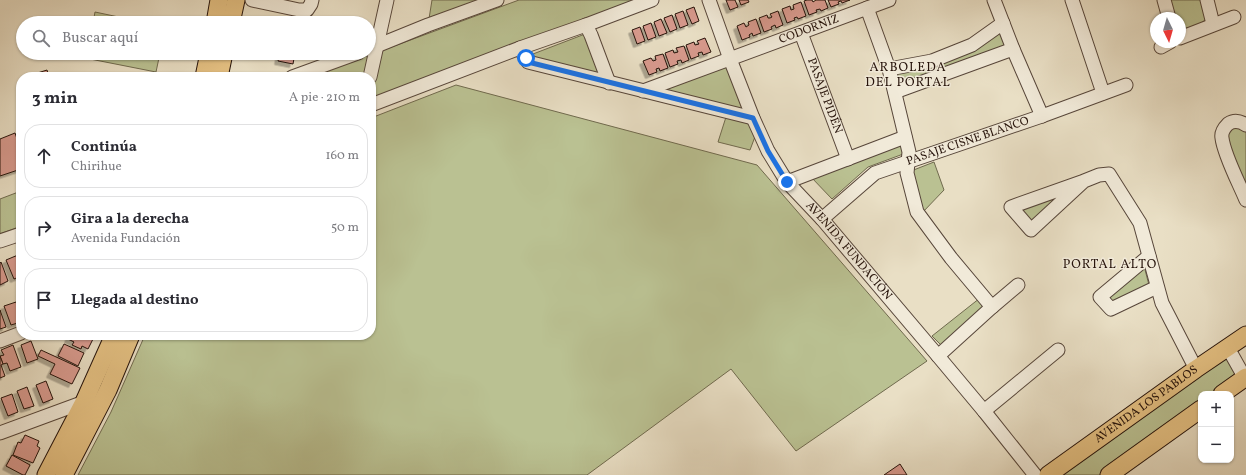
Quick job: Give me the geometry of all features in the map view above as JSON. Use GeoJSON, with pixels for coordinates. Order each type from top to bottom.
{"type":"FeatureCollection","features":[{"type":"Feature","properties":{"kind":"main road"},"geometry":{"type":"LineString","coordinates":[[216,16],[219,0]]}},
{"type":"Feature","properties":{"kind":"main road"},"geometry":{"type":"LineString","coordinates":[[233,16],[236,0]]}},
{"type":"Feature","properties":{"kind":"main road"},"geometry":{"type":"LineString","coordinates":[[205,72],[208,60]]}},
{"type":"Feature","properties":{"kind":"main road"},"geometry":{"type":"LineString","coordinates":[[220,72],[223,60]]}},
{"type":"Feature","properties":{"kind":"main road","name":"AVENIDA LOS PABLOS"},"geometry":{"type":"LineString","coordinates":[[1048,475],[1246,335]]}},
{"type":"Feature","properties":{"kind":"main road"},"geometry":{"type":"LineString","coordinates":[[46,475],[84,402],[112,340]]}},
{"type":"Feature","properties":{"kind":"main road"},"geometry":{"type":"LineString","coordinates":[[64,475],[108,390],[129,340]]}},
{"type":"Feature","properties":{"kind":"main road"},"geometry":{"type":"LineString","coordinates":[[1226,391],[1246,378]]}},
{"type":"Feature","properties":{"kind":"main road"},"geometry":{"type":"LineString","coordinates":[[84,402],[108,390]]}},
{"type":"Feature","properties":{"kind":"main road"},"geometry":{"type":"LineString","coordinates":[[1109,475],[1198,411]]}},
{"type":"Feature","properties":{"kind":"street"},"geometry":{"type":"LineString","coordinates":[[252,0],[298,10],[307,10],[312,0]]}},
{"type":"Feature","properties":{"kind":"street"},"geometry":{"type":"LineString","coordinates":[[376,35],[387,0]]}},
{"type":"Feature","properties":{"kind":"street"},"geometry":{"type":"LineString","coordinates":[[376,46],[428,25],[497,0]]}},
{"type":"Feature","properties":{"kind":"street"},"geometry":{"type":"LineString","coordinates":[[376,103],[520,48],[652,0]]}},
{"type":"Feature","properties":{"kind":"street","name":"AVENIDA FUNDACIÓN"},"geometry":{"type":"LineString","coordinates":[[709,0],[753,118],[768,151],[787,182],[822,219],[938,356],[1035,475]]}},
{"type":"Feature","properties":{"kind":"street","name":"CODORNIZ"},"geometry":{"type":"LineString","coordinates":[[643,91],[889,0]]}},
{"type":"Feature","properties":{"kind":"street"},"geometry":{"type":"LineString","coordinates":[[994,0],[1042,116]]}},
{"type":"Feature","properties":{"kind":"street"},"geometry":{"type":"LineString","coordinates":[[1072,0],[1103,93]]}},
{"type":"Feature","properties":{"kind":"street"},"geometry":{"type":"LineString","coordinates":[[1164,0],[1167,12]]}},
{"type":"Feature","properties":{"kind":"street"},"geometry":{"type":"LineString","coordinates":[[1207,0],[1213,24]]}},
{"type":"Feature","properties":{"kind":"street"},"geometry":{"type":"LineString","coordinates":[[868,8],[889,69],[905,136],[908,152],[907,173],[917,212],[951,258],[992,307]]}},
{"type":"Feature","properties":{"kind":"street"},"geometry":{"type":"LineString","coordinates":[[1186,35],[1234,17]]}},
{"type":"Feature","properties":{"kind":"street"},"geometry":{"type":"LineString","coordinates":[[889,69],[932,61],[972,45],[1003,23]]}},
{"type":"Feature","properties":{"kind":"street"},"geometry":{"type":"LineString","coordinates":[[586,25],[609,83]]}},
{"type":"Feature","properties":{"kind":"street","name":"PASAJE PIDÉN"},"geometry":{"type":"LineString","coordinates":[[801,33],[848,159]]}},
{"type":"Feature","properties":{"kind":"street"},"geometry":{"type":"LineString","coordinates":[[520,48],[528,62],[753,118]]}},
{"type":"Feature","properties":{"kind":"street"},"geometry":{"type":"LineString","coordinates":[[894,92],[1013,49]]}},
{"type":"Feature","properties":{"kind":"street"},"geometry":{"type":"LineString","coordinates":[[306,72],[339,60]]}},
{"type":"Feature","properties":{"kind":"street"},"geometry":{"type":"LineString","coordinates":[[370,72],[371,60]]}},
{"type":"Feature","properties":{"kind":"street","name":"PASAJE CISNE BLANCO"},"geometry":{"type":"LineString","coordinates":[[822,219],[875,173],[1042,116],[1126,85]]}},
{"type":"Feature","properties":{"kind":"street"},"geometry":{"type":"LineString","coordinates":[[1246,125],[1238,122],[1231,123],[1224,129],[1221,137],[1225,153],[1246,200]]}},
{"type":"Feature","properties":{"kind":"street"},"geometry":{"type":"LineString","coordinates":[[787,182],[905,136]]}},
{"type":"Feature","properties":{"kind":"street"},"geometry":{"type":"LineString","coordinates":[[1084,181],[1031,230],[1011,207],[1099,175],[1109,174],[1140,223],[1162,303],[1196,369]]}},
{"type":"Feature","properties":{"kind":"street"},"geometry":{"type":"LineString","coordinates":[[0,242],[16,236]]}},
{"type":"Feature","properties":{"kind":"street"},"geometry":{"type":"LineString","coordinates":[[1148,256],[1100,297],[1111,309],[1157,287]]}},
{"type":"Feature","properties":{"kind":"street"},"geometry":{"type":"LineString","coordinates":[[938,356],[992,307],[1018,286]]}},
{"type":"Feature","properties":{"kind":"street"},"geometry":{"type":"LineString","coordinates":[[0,341],[16,335]]}},
{"type":"Feature","properties":{"kind":"street"},"geometry":{"type":"LineString","coordinates":[[1228,348],[1246,378]]}},
{"type":"Feature","properties":{"kind":"street"},"geometry":{"type":"LineString","coordinates":[[984,411],[1058,350]]}},
{"type":"Feature","properties":{"kind":"street"},"geometry":{"type":"LineString","coordinates":[[0,433],[84,402]]}},
{"type":"Feature","properties":{"kind":"green space"},"geometry":{"type":"Polygon","coordinates":[[[432,0],[497,0],[428,25],[432,0]]]}},
{"type":"Feature","properties":{"kind":"green space"},"geometry":{"type":"Polygon","coordinates":[[[519,0],[637,0],[376,98],[376,72],[324,72],[356,60],[376,60],[376,53],[519,0]]]}},
{"type":"Feature","properties":{"kind":"green space"},"geometry":{"type":"Polygon","coordinates":[[[1170,0],[1202,0],[1206,19],[1195,26],[1186,28],[1186,12],[1174,12],[1170,0]]]}},
{"type":"Feature","properties":{"kind":"green space"},"geometry":{"type":"Polygon","coordinates":[[[95,12],[114,16],[94,16],[95,12]]]}},
{"type":"Feature","properties":{"kind":"green space"},"geometry":{"type":"Polygon","coordinates":[[[1001,31],[1005,47],[897,86],[894,71],[1001,31]]]}},
{"type":"Feature","properties":{"kind":"green space"},"geometry":{"type":"Polygon","coordinates":[[[585,34],[601,77],[536,60],[533,54],[585,34]]]}},
{"type":"Feature","properties":{"kind":"green space"},"geometry":{"type":"Polygon","coordinates":[[[95,60],[159,60],[156,72],[95,60]]]}},
{"type":"Feature","properties":{"kind":"green space"},"geometry":{"type":"Polygon","coordinates":[[[726,66],[743,110],[667,92],[664,88],[726,66]]]}},
{"type":"Feature","properties":{"kind":"green space"},"geometry":{"type":"Polygon","coordinates":[[[456,85],[757,165],[927,361],[796,451],[731,369],[587,475],[78,475],[111,412],[143,340],[376,340],[376,116],[456,85]]]}},
{"type":"Feature","properties":{"kind":"green space"},"geometry":{"type":"Polygon","coordinates":[[[726,117],[747,120],[756,134],[750,150],[718,142],[726,117]]]}},
{"type":"Feature","properties":{"kind":"green space"},"geometry":{"type":"Polygon","coordinates":[[[1233,126],[1245,130],[1246,133],[1246,187],[1227,141],[1229,129],[1233,126]]]}},
{"type":"Feature","properties":{"kind":"green space"},"geometry":{"type":"Polygon","coordinates":[[[901,144],[906,153],[868,167],[832,199],[811,177],[901,144]]]}},
{"type":"Feature","properties":{"kind":"green space"},"geometry":{"type":"Polygon","coordinates":[[[934,162],[944,190],[922,213],[911,171],[934,162]]]}},
{"type":"Feature","properties":{"kind":"green space"},"geometry":{"type":"Polygon","coordinates":[[[1070,190],[1032,223],[1020,210],[1070,190]]]}},
{"type":"Feature","properties":{"kind":"green space"},"geometry":{"type":"Polygon","coordinates":[[[16,193],[16,228],[0,234],[0,199],[16,193]]]}},
{"type":"Feature","properties":{"kind":"green space"},"geometry":{"type":"Polygon","coordinates":[[[1144,266],[1149,285],[1113,302],[1110,300],[1109,296],[1144,266]]]}},
{"type":"Feature","properties":{"kind":"green space"},"geometry":{"type":"Polygon","coordinates":[[[980,298],[985,306],[941,345],[932,336],[980,298]]]}},
{"type":"Feature","properties":{"kind":"green space"},"geometry":{"type":"Polygon","coordinates":[[[1228,358],[1236,374],[1217,391],[1198,391],[1198,405],[1103,475],[1063,475],[1223,359],[1228,358]]]}},
{"type":"Feature","properties":{"kind":"building"},"geometry":{"type":"Polygon","coordinates":[[[726,0],[735,0],[738,7],[730,10],[726,0]]]}},
{"type":"Feature","properties":{"kind":"building"},"geometry":{"type":"Polygon","coordinates":[[[739,0],[748,0],[749,2],[741,5],[739,0]]]}},
{"type":"Feature","properties":{"kind":"building"},"geometry":{"type":"Polygon","coordinates":[[[812,0],[813,2],[816,0],[825,0],[828,8],[821,11],[820,9],[816,10],[817,12],[809,15],[804,1],[812,0]]]}},
{"type":"Feature","properties":{"kind":"building"},"geometry":{"type":"Polygon","coordinates":[[[828,0],[850,0],[842,3],[841,1],[838,2],[839,4],[831,7],[828,0]]]}},
{"type":"Feature","properties":{"kind":"building"},"geometry":{"type":"Polygon","coordinates":[[[801,2],[806,16],[798,19],[797,17],[794,18],[795,20],[787,23],[782,9],[790,6],[791,10],[794,9],[793,5],[801,2]]]}},
{"type":"Feature","properties":{"kind":"building"},"geometry":{"type":"Polygon","coordinates":[[[694,7],[699,21],[692,24],[686,10],[694,7]]]}},
{"type":"Feature","properties":{"kind":"building"},"geometry":{"type":"Polygon","coordinates":[[[683,11],[688,25],[680,28],[675,14],[683,11]]]}},
{"type":"Feature","properties":{"kind":"building"},"geometry":{"type":"Polygon","coordinates":[[[778,11],[783,25],[776,28],[775,25],[771,27],[772,29],[764,32],[759,18],[767,15],[768,18],[770,18],[772,17],[770,14],[778,11]]]}},
{"type":"Feature","properties":{"kind":"building"},"geometry":{"type":"Polygon","coordinates":[[[672,15],[677,29],[670,32],[664,18],[672,15]]]}},
{"type":"Feature","properties":{"kind":"building"},"geometry":{"type":"Polygon","coordinates":[[[661,19],[667,33],[659,36],[654,22],[661,19]]]}},
{"type":"Feature","properties":{"kind":"building"},"geometry":{"type":"Polygon","coordinates":[[[756,19],[761,33],[753,36],[752,33],[749,35],[750,37],[742,40],[737,26],[744,23],[746,27],[749,25],[748,22],[756,19]]]}},
{"type":"Feature","properties":{"kind":"building"},"geometry":{"type":"Polygon","coordinates":[[[651,23],[656,37],[648,40],[643,26],[651,23]]]}},
{"type":"Feature","properties":{"kind":"building"},"geometry":{"type":"Polygon","coordinates":[[[640,27],[645,41],[637,44],[632,30],[640,27]]]}},
{"type":"Feature","properties":{"kind":"building"},"geometry":{"type":"Polygon","coordinates":[[[705,38],[711,52],[703,55],[702,52],[698,53],[699,56],[691,59],[686,45],[694,42],[695,45],[699,44],[697,41],[705,38]]]}},
{"type":"Feature","properties":{"kind":"building"},"geometry":{"type":"Polygon","coordinates":[[[684,46],[689,60],[682,63],[681,60],[677,61],[678,64],[670,67],[665,53],[673,50],[674,53],[678,52],[676,48],[684,46]]]}},
{"type":"Feature","properties":{"kind":"building"},"geometry":{"type":"Polygon","coordinates":[[[663,54],[668,68],[660,71],[659,68],[656,69],[657,72],[649,75],[643,61],[651,58],[653,61],[656,60],[655,56],[663,54]]]}},
{"type":"Feature","properties":{"kind":"building"},"geometry":{"type":"Polygon","coordinates":[[[278,60],[294,60],[293,64],[278,60]]]}},
{"type":"Feature","properties":{"kind":"building"},"geometry":{"type":"Polygon","coordinates":[[[15,133],[16,136],[16,171],[0,176],[0,139],[15,133]]]}},
{"type":"Feature","properties":{"kind":"building"},"geometry":{"type":"Polygon","coordinates":[[[16,256],[16,278],[14,279],[6,260],[16,256]]]}},
{"type":"Feature","properties":{"kind":"building"},"geometry":{"type":"Polygon","coordinates":[[[1,262],[8,281],[0,285],[0,263],[1,262]]]}},
{"type":"Feature","properties":{"kind":"building"},"geometry":{"type":"Polygon","coordinates":[[[16,302],[16,324],[11,325],[4,306],[16,302]]]}},
{"type":"Feature","properties":{"kind":"building"},"geometry":{"type":"Polygon","coordinates":[[[0,310],[6,327],[0,329],[0,310]]]}},
{"type":"Feature","properties":{"kind":"building"},"geometry":{"type":"Polygon","coordinates":[[[70,340],[92,340],[88,349],[82,346],[81,349],[72,345],[74,342],[70,340]]]}},
{"type":"Feature","properties":{"kind":"building"},"geometry":{"type":"Polygon","coordinates":[[[31,341],[38,359],[27,363],[21,345],[31,341]]]}},
{"type":"Feature","properties":{"kind":"building"},"geometry":{"type":"Polygon","coordinates":[[[64,344],[84,353],[78,366],[58,356],[64,344]]]}},
{"type":"Feature","properties":{"kind":"building"},"geometry":{"type":"Polygon","coordinates":[[[13,345],[21,367],[10,371],[7,363],[3,364],[0,356],[4,355],[1,350],[13,345]]]}},
{"type":"Feature","properties":{"kind":"building"},"geometry":{"type":"Polygon","coordinates":[[[41,350],[80,368],[72,384],[50,374],[55,364],[38,356],[41,350]]]}},
{"type":"Feature","properties":{"kind":"building"},"geometry":{"type":"Polygon","coordinates":[[[0,356],[3,364],[1,365],[5,376],[0,378],[0,356]]]}},
{"type":"Feature","properties":{"kind":"building"},"geometry":{"type":"Polygon","coordinates":[[[46,381],[53,399],[43,403],[36,385],[46,381]]]}},
{"type":"Feature","properties":{"kind":"building"},"geometry":{"type":"Polygon","coordinates":[[[27,387],[34,406],[24,409],[17,391],[27,387]]]}},
{"type":"Feature","properties":{"kind":"building"},"geometry":{"type":"Polygon","coordinates":[[[12,394],[18,412],[8,416],[1,398],[12,394]]]}},
{"type":"Feature","properties":{"kind":"building"},"geometry":{"type":"Polygon","coordinates":[[[25,435],[39,441],[37,446],[40,448],[33,463],[13,455],[18,442],[21,443],[25,435]]]}},
{"type":"Feature","properties":{"kind":"building"},"geometry":{"type":"Polygon","coordinates":[[[12,455],[30,465],[25,475],[6,466],[12,455]]]}},
{"type":"Feature","properties":{"kind":"building"},"geometry":{"type":"Polygon","coordinates":[[[900,464],[907,475],[884,475],[900,464]]]}},
{"type":"Feature","properties":{"kind":"district","name":"ARBOLEDA DEL PORTAL"},"geometry":{"type":"Point","coordinates":[908,76]}},
{"type":"Feature","properties":{"kind":"district","name":"PORTAL ALTO"},"geometry":{"type":"Point","coordinates":[1110,265]}},
{"type":"Feature","properties":{"kind":"route"},"geometry":{"type":"LineString","coordinates":[[526,58],[528,62],[753,118],[768,151],[787,182]]}}]}
